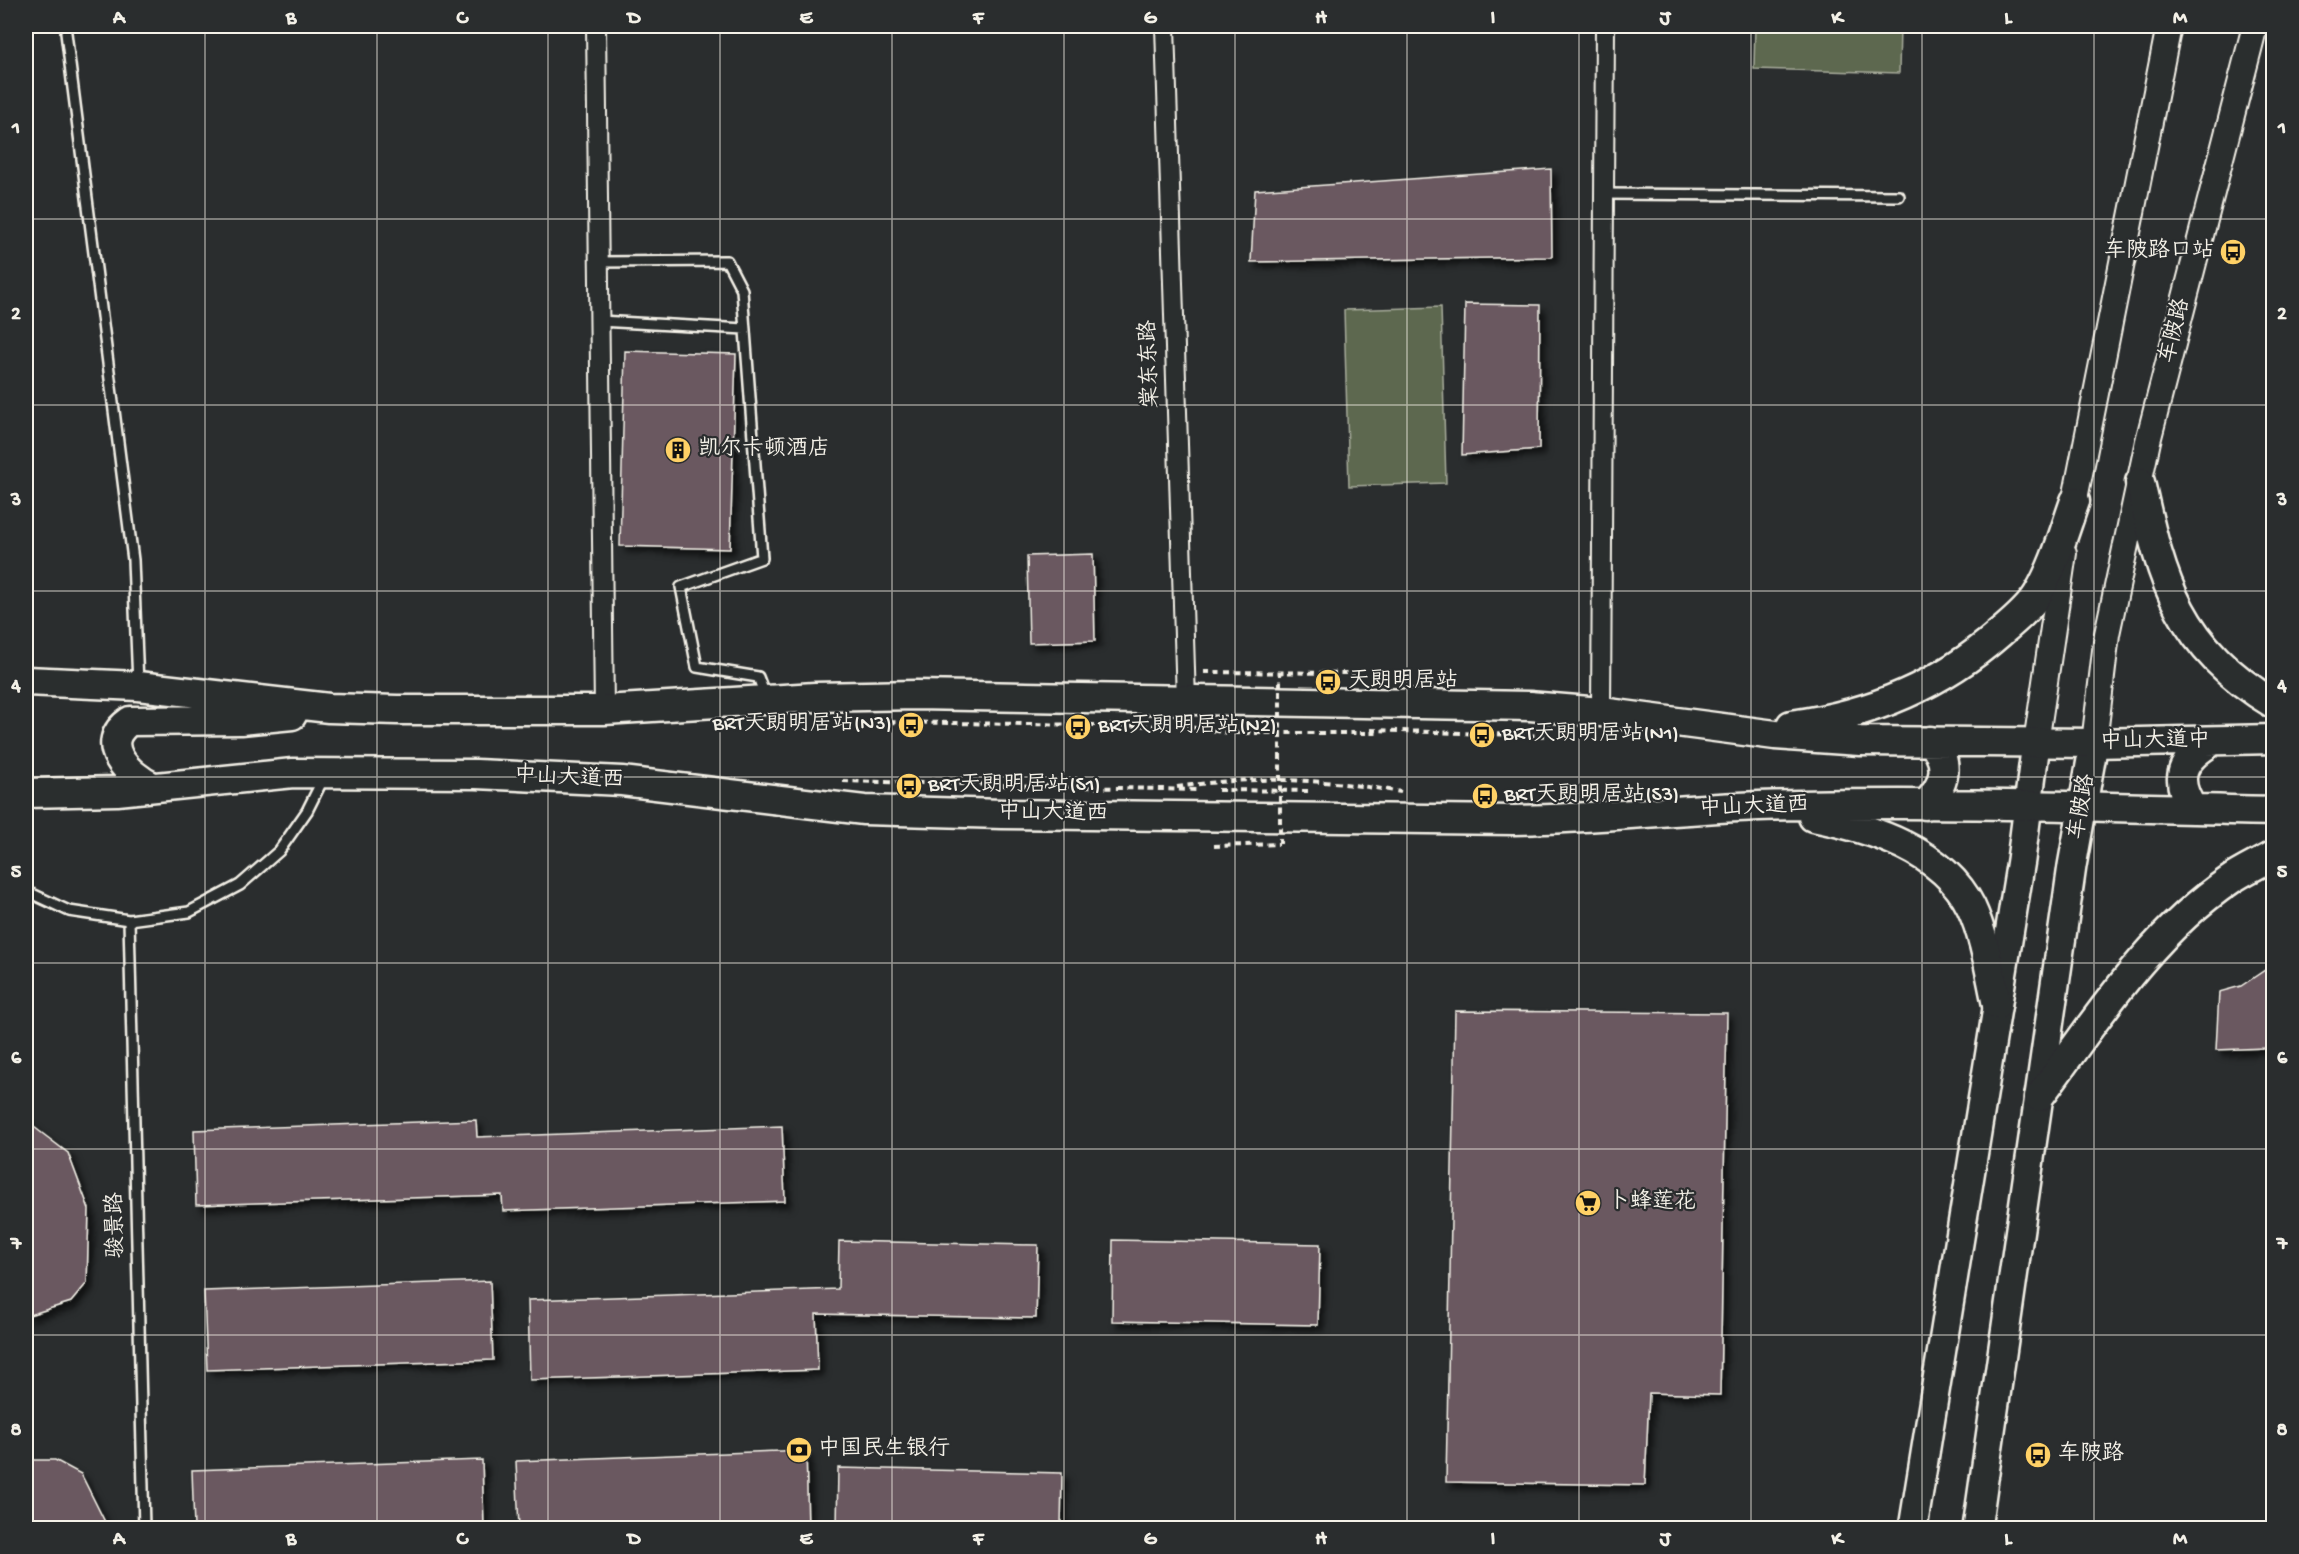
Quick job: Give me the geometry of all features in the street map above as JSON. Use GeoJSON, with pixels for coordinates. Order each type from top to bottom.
{"type":"FeatureCollection","features":[{"type":"Feature","properties":{"kind":"highway"},"geometry":{"type":"LineString","coordinates":[[2140,482],[2159,562],[2178,610],[2204,649],[2221,667],[2274,704]]}},
{"type":"Feature","properties":{"kind":"highway"},"geometry":{"type":"LineString","coordinates":[[1730,729],[1792,725],[1833,718],[1907,694],[1974,656],[2013,623],[2037,596],[2052,569],[2074,501]]}},
{"type":"Feature","properties":{"kind":"highway"},"geometry":{"type":"LineString","coordinates":[[26,681],[138,686],[329,708],[604,710],[916,695],[1184,714],[1530,706],[1601,712],[1821,739],[2036,743]]}},
{"type":"Feature","properties":{"kind":"highway"},"geometry":{"type":"LineString","coordinates":[[153,787],[131,775],[118,758],[118,737],[121,727],[130,722],[241,720],[279,717],[329,708]]}},
{"type":"Feature","properties":{"kind":"highway","name":"中山大道中"},"geometry":{"type":"LineString","coordinates":[[2036,743],[2274,739]]}},
{"type":"Feature","properties":{"kind":"highway"},"geometry":{"type":"LineString","coordinates":[[1925,805],[1938,789],[1944,768],[1942,756],[1930,741]]}},
{"type":"Feature","properties":{"kind":"highway"},"geometry":{"type":"LineString","coordinates":[[2193,809],[2184,796],[2181,781],[2183,768],[2200,748],[2212,741]]}},
{"type":"Feature","properties":{"kind":"highway","name":"中山大道西"},"geometry":{"type":"LineString","coordinates":[[26,793],[86,793],[326,772],[476,774],[612,780],[808,804],[933,813],[1514,820],[1615,817],[1761,806],[2083,805]]}},
{"type":"Feature","properties":{"kind":"highway"},"geometry":{"type":"LineString","coordinates":[[2083,805],[2274,811]]}},
{"type":"Feature","properties":{"kind":"highway"},"geometry":{"type":"LineString","coordinates":[[1761,806],[1861,828],[1912,851],[1939,867],[1959,888],[1971,908],[1981,936],[1997,1005]]}},
{"type":"Feature","properties":{"kind":"highway"},"geometry":{"type":"LineString","coordinates":[[2039,1097],[2148,953],[2186,915],[2230,880],[2274,855]]}},
{"type":"Feature","properties":{"kind":"main road"},"geometry":{"type":"LineString","coordinates":[[1913,1528],[2028,806],[2043,683],[2074,501],[2169,26]]}},
{"type":"Feature","properties":{"kind":"main road","name":"车陂路"},"geometry":{"type":"LineString","coordinates":[[1977,1528],[2039,1097],[2094,743],[2107,634],[2140,482],[2255,26]]}},
{"type":"Feature","properties":{"kind":"street"},"geometry":{"type":"LineString","coordinates":[[596,26],[604,710]]}},
{"type":"Feature","properties":{"kind":"street","name":"棠东东路"},"geometry":{"type":"LineString","coordinates":[[1165,26],[1184,714]]}},
{"type":"Feature","properties":{"kind":"street"},"geometry":{"type":"LineString","coordinates":[[1601,712],[1605,26]]}},
{"type":"Feature","properties":{"kind":"lane"},"geometry":{"type":"LineString","coordinates":[[66,33],[133,560],[138,686]]}},
{"type":"Feature","properties":{"kind":"lane"},"geometry":{"type":"LineString","coordinates":[[1604,194],[1899,196]]}},
{"type":"Feature","properties":{"kind":"lane"},"geometry":{"type":"LineString","coordinates":[[598,262],[727,261],[742,290],[762,558],[681,587],[697,667],[758,677],[766,701]]}},
{"type":"Feature","properties":{"kind":"lane"},"geometry":{"type":"LineString","coordinates":[[599,321],[745,329]]}},
{"type":"Feature","properties":{"kind":"lane"},"geometry":{"type":"LineString","coordinates":[[26,891],[69,911],[129,920],[189,912],[240,885],[279,851],[307,811],[326,772]]}},
{"type":"Feature","properties":{"kind":"lane","name":"骏景路"},"geometry":{"type":"LineString","coordinates":[[129,920],[144,1528]]}},
{"type":"Feature","properties":{"kind":"path"},"geometry":{"type":"LineString","coordinates":[[1204,672],[1359,673]]}},
{"type":"Feature","properties":{"kind":"path"},"geometry":{"type":"LineString","coordinates":[[1214,846],[1280,844],[1280,673]]}},
{"type":"Feature","properties":{"kind":"path"},"geometry":{"type":"LineString","coordinates":[[1184,714],[1208,725]]}},
{"type":"Feature","properties":{"kind":"path"},"geometry":{"type":"LineString","coordinates":[[878,722],[1184,714],[1229,733],[1392,732],[1549,736]]}},
{"type":"Feature","properties":{"kind":"path"},"geometry":{"type":"LineString","coordinates":[[1357,728],[1392,732]]}},
{"type":"Feature","properties":{"kind":"path"},"geometry":{"type":"LineString","coordinates":[[1167,788],[1226,780],[1288,779],[1329,781],[1401,792]]}},
{"type":"Feature","properties":{"kind":"path"},"geometry":{"type":"LineString","coordinates":[[843,781],[1206,790]]}},
{"type":"Feature","properties":{"kind":"path"},"geometry":{"type":"LineString","coordinates":[[1216,790],[1279,789]]}},
{"type":"Feature","properties":{"kind":"green space"},"geometry":{"type":"Polygon","coordinates":[[[1755,26],[1900,26],[1899,73],[1754,69],[1755,26]]]}},
{"type":"Feature","properties":{"kind":"green space"},"geometry":{"type":"Polygon","coordinates":[[[1441,307],[1446,483],[1349,486],[1344,310],[1441,307]]]}},
{"type":"Feature","properties":{"kind":"building"},"geometry":{"type":"Polygon","coordinates":[[[1551,169],[1552,257],[1251,262],[1255,190],[1551,169]]]}},
{"type":"Feature","properties":{"kind":"building"},"geometry":{"type":"Polygon","coordinates":[[[1465,304],[1540,305],[1539,449],[1462,455],[1465,304]]]}},
{"type":"Feature","properties":{"kind":"building","name":"凯尔卡顿酒店"},"geometry":{"type":"Polygon","coordinates":[[[625,351],[736,354],[730,549],[620,546],[625,351]]]}},
{"type":"Feature","properties":{"kind":"building"},"geometry":{"type":"Polygon","coordinates":[[[1093,554],[1095,641],[1029,643],[1027,556],[1093,554]]]}},
{"type":"Feature","properties":{"kind":"building"},"geometry":{"type":"Polygon","coordinates":[[[2274,964],[2274,1040],[2265,1048],[2216,1050],[2219,992],[2241,986],[2274,964]]]}},
{"type":"Feature","properties":{"kind":"building","name":"卜蜂莲花"},"geometry":{"type":"Polygon","coordinates":[[[1455,1011],[1727,1013],[1720,1395],[1649,1393],[1645,1485],[1446,1482],[1455,1011]]]}},
{"type":"Feature","properties":{"kind":"building"},"geometry":{"type":"Polygon","coordinates":[[[476,1120],[477,1137],[782,1126],[785,1201],[503,1211],[502,1195],[196,1205],[194,1130],[476,1120]]]}},
{"type":"Feature","properties":{"kind":"building"},"geometry":{"type":"Polygon","coordinates":[[[26,1121],[68,1153],[89,1209],[87,1283],[71,1302],[26,1316],[26,1121]]]}},
{"type":"Feature","properties":{"kind":"building"},"geometry":{"type":"Polygon","coordinates":[[[1113,1240],[1320,1244],[1318,1325],[1112,1321],[1113,1240]]]}},
{"type":"Feature","properties":{"kind":"building"},"geometry":{"type":"Polygon","coordinates":[[[839,1241],[1038,1245],[1036,1318],[816,1314],[818,1370],[530,1380],[528,1300],[838,1289],[839,1241]]]}},
{"type":"Feature","properties":{"kind":"building"},"geometry":{"type":"Polygon","coordinates":[[[490,1281],[493,1360],[207,1370],[204,1291],[490,1281]]]}},
{"type":"Feature","properties":{"kind":"building"},"geometry":{"type":"Polygon","coordinates":[[[806,1450],[808,1528],[519,1528],[516,1461],[806,1450]]]}},
{"type":"Feature","properties":{"kind":"building"},"geometry":{"type":"Polygon","coordinates":[[[26,1460],[55,1460],[81,1474],[108,1528],[26,1526],[26,1460]]]}},
{"type":"Feature","properties":{"kind":"building"},"geometry":{"type":"Polygon","coordinates":[[[482,1460],[484,1528],[194,1528],[192,1470],[482,1460]]]}},
{"type":"Feature","properties":{"kind":"building"},"geometry":{"type":"Polygon","coordinates":[[[838,1468],[1062,1473],[1061,1528],[837,1528],[838,1468]]]}},
{"type":"Feature","properties":{"kind":"place","name":"车陂路口站"},"geometry":{"type":"Point","coordinates":[2233,252]}},
{"type":"Feature","properties":{"kind":"place","name":"凯尔卡顿酒店"},"geometry":{"type":"Point","coordinates":[678,450]}},
{"type":"Feature","properties":{"kind":"place","name":"天朗明居站"},"geometry":{"type":"Point","coordinates":[1328,682]}},
{"type":"Feature","properties":{"kind":"place","name":"BRT天朗明居站(N3)"},"geometry":{"type":"Point","coordinates":[911,725]}},
{"type":"Feature","properties":{"kind":"place","name":"BRT天朗明居站(N2)"},"geometry":{"type":"Point","coordinates":[1078,727]}},
{"type":"Feature","properties":{"kind":"place","name":"BRT天朗明居站(N1)"},"geometry":{"type":"Point","coordinates":[1482,735]}},
{"type":"Feature","properties":{"kind":"place","name":"BRT天朗明居站(S1)"},"geometry":{"type":"Point","coordinates":[909,786]}},
{"type":"Feature","properties":{"kind":"place","name":"BRT天朗明居站(S3)"},"geometry":{"type":"Point","coordinates":[1485,796]}},
{"type":"Feature","properties":{"kind":"place","name":"卜蜂莲花"},"geometry":{"type":"Point","coordinates":[1588,1203]}},
{"type":"Feature","properties":{"kind":"place","name":"中国民生银行"},"geometry":{"type":"Point","coordinates":[799,1450]}},
{"type":"Feature","properties":{"kind":"place","name":"车陂路"},"geometry":{"type":"Point","coordinates":[2038,1455]}}]}
